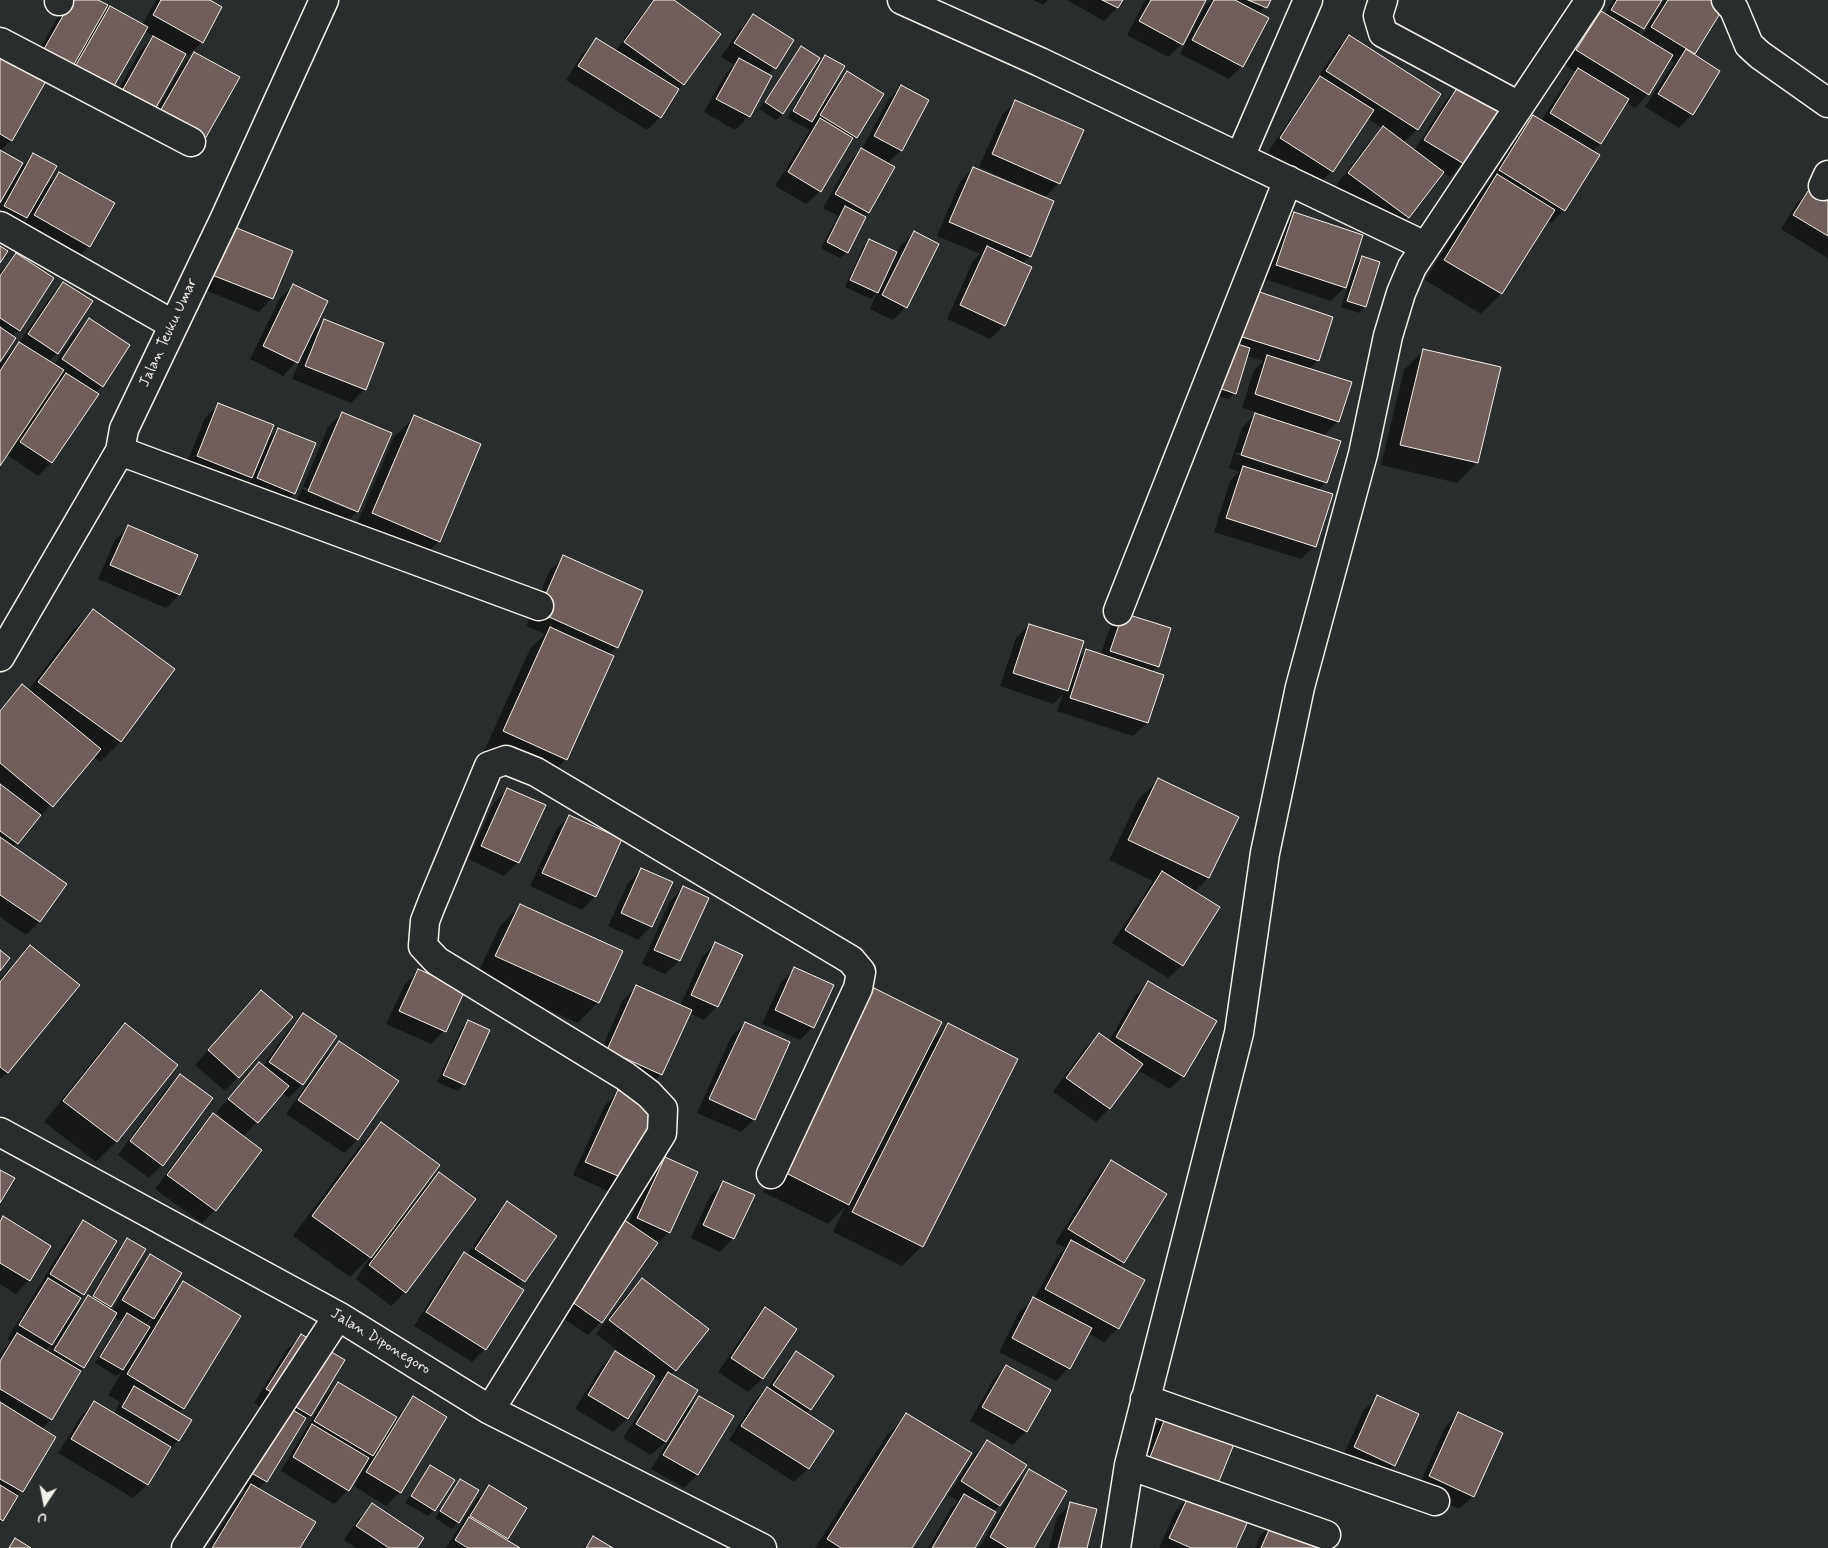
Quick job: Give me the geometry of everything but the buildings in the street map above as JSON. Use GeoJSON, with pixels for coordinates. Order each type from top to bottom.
{"type":"FeatureCollection","features":[{"type":"Feature","properties":{"kind":"street"},"geometry":{"type":"LineString","coordinates":[[902,0],[1040,62],[1425,246]]}},
{"type":"Feature","properties":{"kind":"street"},"geometry":{"type":"LineString","coordinates":[[1240,157],[1308,0]]}},
{"type":"Feature","properties":{"kind":"street"},"geometry":{"type":"LineString","coordinates":[[1382,0],[1378,16],[1383,33],[1519,106]]}},
{"type":"Feature","properties":{"kind":"street"},"geometry":{"type":"LineString","coordinates":[[1116,1548],[1129,1465],[1239,1033],[1265,853],[1300,687],[1364,454],[1388,336],[1401,293],[1412,267],[1425,246],[1590,0]]}},
{"type":"Feature","properties":{"kind":"street"},"geometry":{"type":"LineString","coordinates":[[1726,0],[1734,9],[1749,45],[1760,55],[1828,103]]}},
{"type":"Feature","properties":{"kind":"street","name":"Jalan Teuku Umar"},"geometry":{"type":"LineString","coordinates":[[0,657],[120,451],[124,429],[172,324],[224,220],[321,1]]}},
{"type":"Feature","properties":{"kind":"street"},"geometry":{"type":"LineString","coordinates":[[0,42],[191,142]]}},
{"type":"Feature","properties":{"kind":"street"},"geometry":{"type":"LineString","coordinates":[[1118,610],[1288,180]]}},
{"type":"Feature","properties":{"kind":"street"},"geometry":{"type":"LineString","coordinates":[[0,226],[172,324]]}},
{"type":"Feature","properties":{"kind":"street"},"geometry":{"type":"LineString","coordinates":[[120,451],[539,606]]}},
{"type":"Feature","properties":{"kind":"street"},"geometry":{"type":"LineString","coordinates":[[490,1410],[662,1132],[663,1109],[649,1094],[625,1076],[437,961],[423,946],[425,921],[488,766],[506,760],[536,772],[852,960],[861,972],[858,988],[771,1174]]}},
{"type":"Feature","properties":{"kind":"street","name":"Jalan Diponegoro"},"geometry":{"type":"LineString","coordinates":[[0,1132],[338,1316],[490,1410],[762,1548]]}},
{"type":"Feature","properties":{"kind":"street"},"geometry":{"type":"LineString","coordinates":[[186,1548],[338,1316]]}},
{"type":"Feature","properties":{"kind":"street"},"geometry":{"type":"LineString","coordinates":[[1145,1399],[1436,1501]]}},
{"type":"Feature","properties":{"kind":"street"},"geometry":{"type":"LineString","coordinates":[[1129,1465],[1326,1535]]}}]}
